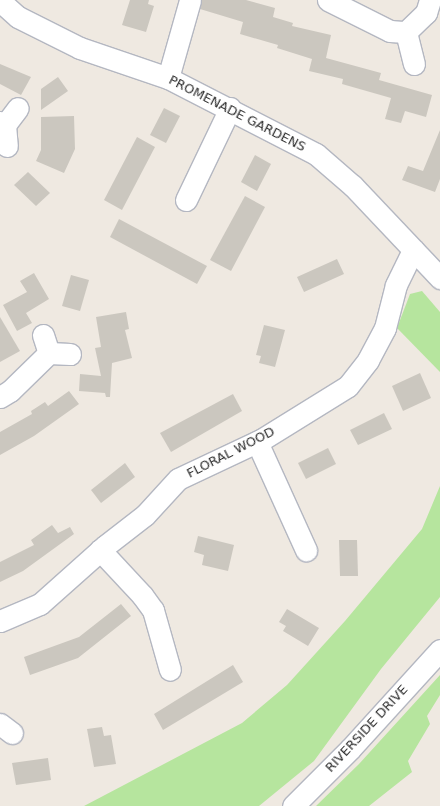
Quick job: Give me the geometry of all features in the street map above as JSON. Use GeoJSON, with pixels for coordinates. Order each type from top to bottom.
{"type":"FeatureCollection","features":[{"type":"Feature","properties":{"kind":"street"},"geometry":{"type":"LineString","coordinates":[[168,78],[190,0]]}},
{"type":"Feature","properties":{"kind":"street"},"geometry":{"type":"LineString","coordinates":[[328,0],[390,31],[406,32],[426,13],[430,0]]}},
{"type":"Feature","properties":{"kind":"street","name":"PROMENADE GARDENS"},"geometry":{"type":"LineString","coordinates":[[0,1],[18,18],[80,48],[168,78],[230,108],[316,154],[353,186],[413,250],[438,270]]}},
{"type":"Feature","properties":{"kind":"street"},"geometry":{"type":"LineString","coordinates":[[406,32],[414,64]]}},
{"type":"Feature","properties":{"kind":"street"},"geometry":{"type":"LineString","coordinates":[[7,146],[3,124],[18,108]]}},
{"type":"Feature","properties":{"kind":"street"},"geometry":{"type":"LineString","coordinates":[[186,200],[230,108]]}},
{"type":"Feature","properties":{"kind":"street","name":"FLORAL WOOD"},"geometry":{"type":"LineString","coordinates":[[0,621],[40,604],[100,550],[145,515],[178,480],[257,442],[348,386],[368,360],[385,328],[396,285],[413,250]]}},
{"type":"Feature","properties":{"kind":"street"},"geometry":{"type":"LineString","coordinates":[[0,397],[10,391],[46,344],[70,354]]}},
{"type":"Feature","properties":{"kind":"street"},"geometry":{"type":"LineString","coordinates":[[257,442],[306,550]]}},
{"type":"Feature","properties":{"kind":"street"},"geometry":{"type":"LineString","coordinates":[[100,550],[142,595],[153,610],[170,670]]}},
{"type":"Feature","properties":{"kind":"street","name":"RIVERSIDE DRIVE"},"geometry":{"type":"LineString","coordinates":[[293,806],[350,749],[440,650]]}},
{"type":"Feature","properties":{"kind":"green space"},"geometry":{"type":"Polygon","coordinates":[[[422,291],[440,312],[440,372],[397,328],[410,294],[422,291]]]}},
{"type":"Feature","properties":{"kind":"green space"},"geometry":{"type":"Polygon","coordinates":[[[440,486],[440,597],[381,669],[314,761],[259,806],[84,806],[242,723],[287,685],[345,621],[422,529],[440,486]]]}},
{"type":"Feature","properties":{"kind":"green space"},"geometry":{"type":"Polygon","coordinates":[[[440,675],[440,695],[427,716],[430,724],[408,761],[412,772],[369,806],[316,806],[359,764],[440,675]]]}},
{"type":"Feature","properties":{"kind":"building"},"geometry":{"type":"Polygon","coordinates":[[[130,0],[149,0],[148,4],[154,6],[146,32],[122,25],[130,0]]]}},
{"type":"Feature","properties":{"kind":"building"},"geometry":{"type":"Polygon","coordinates":[[[202,0],[246,0],[275,8],[273,17],[293,23],[292,26],[331,35],[326,58],[381,73],[379,80],[432,95],[426,117],[405,111],[401,123],[385,119],[391,98],[342,84],[343,79],[309,71],[312,59],[277,48],[278,45],[240,34],[243,22],[200,9],[202,0]]]}},
{"type":"Feature","properties":{"kind":"building"},"geometry":{"type":"Polygon","coordinates":[[[0,64],[31,77],[21,95],[0,84],[0,64]]]}},
{"type":"Feature","properties":{"kind":"building"},"geometry":{"type":"Polygon","coordinates":[[[58,77],[68,91],[41,110],[41,89],[58,77]]]}},
{"type":"Feature","properties":{"kind":"building"},"geometry":{"type":"Polygon","coordinates":[[[164,108],[180,116],[166,143],[150,135],[164,108]]]}},
{"type":"Feature","properties":{"kind":"building"},"geometry":{"type":"Polygon","coordinates":[[[74,116],[75,149],[64,173],[36,161],[41,150],[41,117],[74,116]]]}},
{"type":"Feature","properties":{"kind":"building"},"geometry":{"type":"Polygon","coordinates":[[[440,130],[440,179],[435,192],[402,180],[408,166],[423,171],[440,130]]]}},
{"type":"Feature","properties":{"kind":"building"},"geometry":{"type":"Polygon","coordinates":[[[137,137],[155,147],[122,210],[104,200],[137,137]]]}},
{"type":"Feature","properties":{"kind":"building"},"geometry":{"type":"Polygon","coordinates":[[[255,155],[271,164],[257,191],[241,182],[255,155]]]}},
{"type":"Feature","properties":{"kind":"building"},"geometry":{"type":"Polygon","coordinates":[[[28,172],[50,193],[36,206],[14,185],[28,172]]]}},
{"type":"Feature","properties":{"kind":"building"},"geometry":{"type":"Polygon","coordinates":[[[245,196],[265,207],[231,271],[210,260],[245,196]]]}},
{"type":"Feature","properties":{"kind":"building"},"geometry":{"type":"Polygon","coordinates":[[[119,219],[207,266],[197,284],[110,237],[119,219]]]}},
{"type":"Feature","properties":{"kind":"building"},"geometry":{"type":"Polygon","coordinates":[[[337,259],[344,274],[304,292],[297,277],[337,259]]]}},
{"type":"Feature","properties":{"kind":"building"},"geometry":{"type":"Polygon","coordinates":[[[34,273],[49,299],[26,313],[32,323],[17,331],[3,305],[27,292],[20,281],[34,273]]]}},
{"type":"Feature","properties":{"kind":"building"},"geometry":{"type":"Polygon","coordinates":[[[71,275],[89,280],[80,311],[62,306],[71,275]]]}},
{"type":"Feature","properties":{"kind":"building"},"geometry":{"type":"Polygon","coordinates":[[[126,312],[129,329],[125,330],[132,358],[112,363],[110,397],[106,397],[105,393],[79,391],[80,374],[101,376],[95,348],[101,347],[96,317],[126,312]]]}},
{"type":"Feature","properties":{"kind":"building"},"geometry":{"type":"Polygon","coordinates":[[[0,317],[20,351],[0,362],[0,317]]]}},
{"type":"Feature","properties":{"kind":"building"},"geometry":{"type":"Polygon","coordinates":[[[264,325],[285,330],[275,367],[259,363],[261,356],[256,355],[264,325]]]}},
{"type":"Feature","properties":{"kind":"building"},"geometry":{"type":"Polygon","coordinates":[[[420,373],[431,398],[403,411],[392,386],[420,373]]]}},
{"type":"Feature","properties":{"kind":"building"},"geometry":{"type":"Polygon","coordinates":[[[69,391],[79,404],[34,436],[0,455],[0,432],[32,414],[31,411],[45,402],[48,406],[69,391]]]}},
{"type":"Feature","properties":{"kind":"building"},"geometry":{"type":"Polygon","coordinates":[[[233,394],[242,411],[171,452],[160,433],[233,394]]]}},
{"type":"Feature","properties":{"kind":"building"},"geometry":{"type":"Polygon","coordinates":[[[384,413],[392,429],[358,445],[350,430],[384,413]]]}},
{"type":"Feature","properties":{"kind":"building"},"geometry":{"type":"Polygon","coordinates":[[[328,448],[336,464],[306,479],[298,463],[328,448]]]}},
{"type":"Feature","properties":{"kind":"building"},"geometry":{"type":"Polygon","coordinates":[[[125,463],[135,477],[101,503],[91,490],[125,463]]]}},
{"type":"Feature","properties":{"kind":"building"},"geometry":{"type":"Polygon","coordinates":[[[52,525],[58,533],[70,527],[74,534],[23,571],[0,582],[0,562],[34,545],[31,540],[52,525]]]}},
{"type":"Feature","properties":{"kind":"building"},"geometry":{"type":"Polygon","coordinates":[[[198,536],[234,545],[228,571],[202,565],[204,555],[194,552],[198,536]]]}},
{"type":"Feature","properties":{"kind":"building"},"geometry":{"type":"Polygon","coordinates":[[[339,540],[357,540],[358,576],[340,576],[339,540]]]}},
{"type":"Feature","properties":{"kind":"building"},"geometry":{"type":"Polygon","coordinates":[[[121,604],[131,616],[78,658],[30,675],[24,657],[79,637],[121,604]]]}},
{"type":"Feature","properties":{"kind":"building"},"geometry":{"type":"Polygon","coordinates":[[[287,609],[319,628],[308,646],[283,631],[286,626],[279,622],[287,609]]]}},
{"type":"Feature","properties":{"kind":"building"},"geometry":{"type":"Polygon","coordinates":[[[233,665],[243,682],[163,730],[154,714],[233,665]]]}},
{"type":"Feature","properties":{"kind":"building"},"geometry":{"type":"Polygon","coordinates":[[[102,727],[104,736],[111,735],[116,764],[94,767],[87,729],[102,727]]]}},
{"type":"Feature","properties":{"kind":"building"},"geometry":{"type":"Polygon","coordinates":[[[48,758],[51,780],[16,785],[12,763],[48,758]]]}}]}
